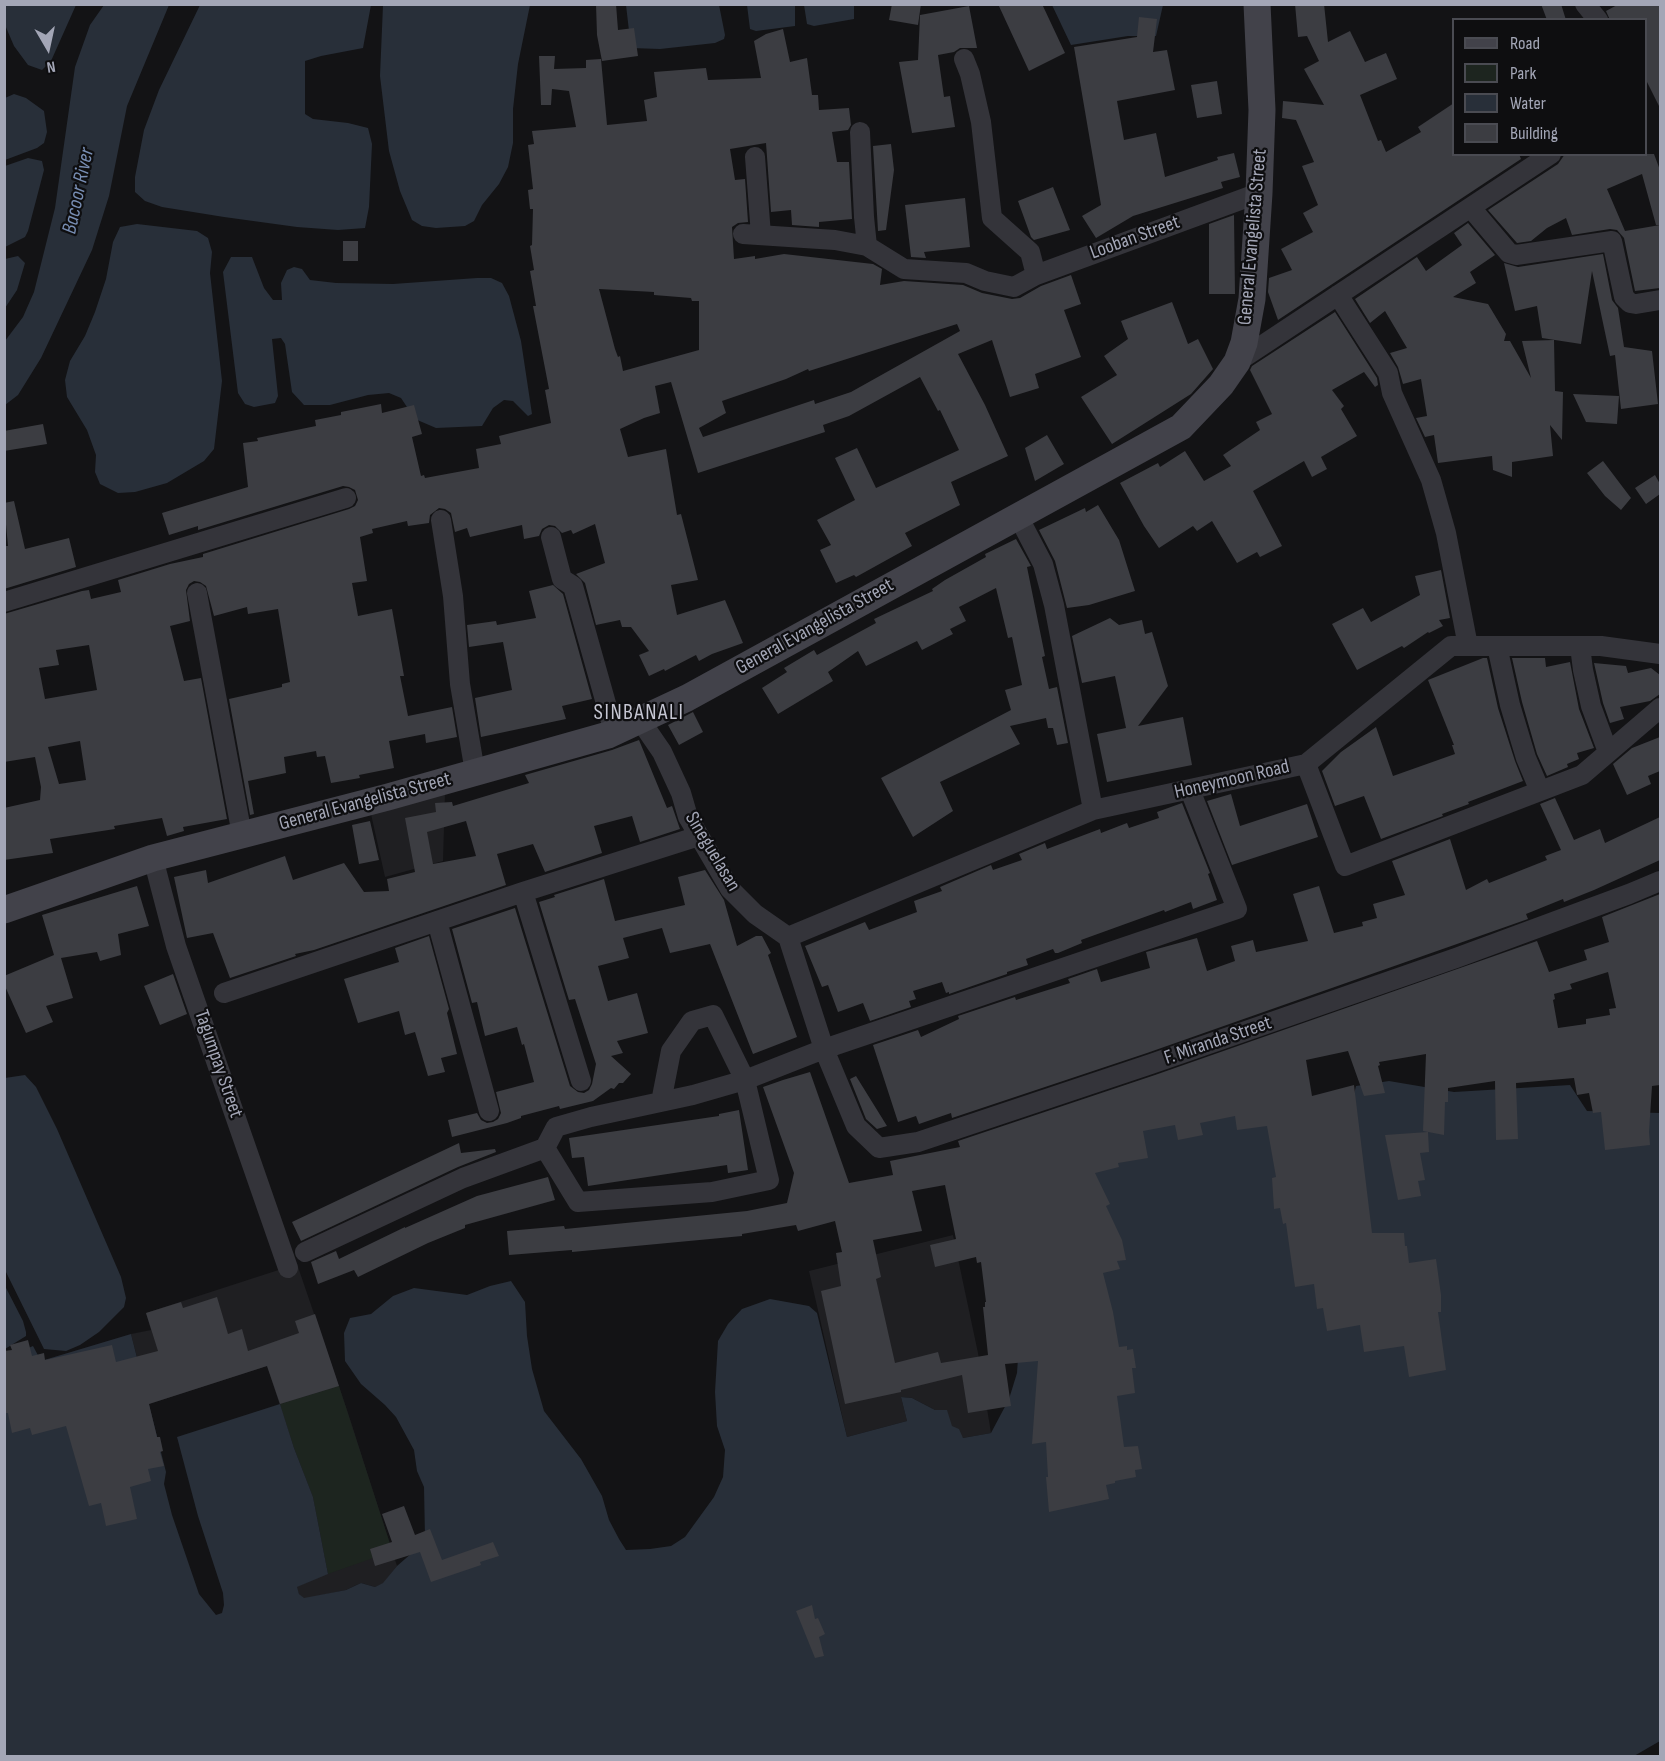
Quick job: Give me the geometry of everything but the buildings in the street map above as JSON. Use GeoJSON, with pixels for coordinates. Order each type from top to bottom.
{"type":"FeatureCollection","features":[{"type":"Feature","properties":{"kind":"main road","name":"General Evangelista Street"},"geometry":{"type":"LineString","coordinates":[[4,910],[153,858],[475,772],[614,732],[687,698],[1181,427],[1221,385],[1237,362],[1244,343],[1252,299],[1262,110],[1257,4]]}},
{"type":"Feature","properties":{"kind":"street"},"geometry":{"type":"LineString","coordinates":[[1585,4],[1596,18]]}},
{"type":"Feature","properties":{"kind":"street"},"geometry":{"type":"LineString","coordinates":[[964,59],[970,74],[981,122],[992,218],[1030,252],[1036,275]]}},
{"type":"Feature","properties":{"kind":"street"},"geometry":{"type":"LineString","coordinates":[[755,157],[752,234],[835,240],[867,246],[861,132]]}},
{"type":"Feature","properties":{"kind":"street"},"geometry":{"type":"LineString","coordinates":[[1237,362],[1548,156]]}},
{"type":"Feature","properties":{"kind":"street","name":"Looban Street"},"geometry":{"type":"LineString","coordinates":[[867,246],[904,269],[966,273],[985,281],[1014,287],[1036,275],[1259,193]]}},
{"type":"Feature","properties":{"kind":"street"},"geometry":{"type":"LineString","coordinates":[[1471,208],[1509,253],[1516,255],[1602,241],[1612,242],[1624,297],[1630,303],[1636,304],[1660,300]]}},
{"type":"Feature","properties":{"kind":"street"},"geometry":{"type":"LineString","coordinates":[[1338,295],[1388,373],[1392,393],[1431,480],[1446,533],[1468,646]]}},
{"type":"Feature","properties":{"kind":"street"},"geometry":{"type":"LineString","coordinates":[[4,602],[346,498]]}},
{"type":"Feature","properties":{"kind":"street"},"geometry":{"type":"LineString","coordinates":[[1018,516],[1043,564],[1054,605],[1093,810]]}},
{"type":"Feature","properties":{"kind":"street"},"geometry":{"type":"LineString","coordinates":[[441,520],[453,597],[460,684],[475,772]]}},
{"type":"Feature","properties":{"kind":"street"},"geometry":{"type":"LineString","coordinates":[[551,537],[562,579],[573,586],[614,732]]}},
{"type":"Feature","properties":{"kind":"street"},"geometry":{"type":"LineString","coordinates":[[197,593],[242,835]]}},
{"type":"Feature","properties":{"kind":"street","name":"Honeymoon Road"},"geometry":{"type":"LineString","coordinates":[[788,937],[1093,810],[1306,764],[1450,646],[1600,646],[1660,654]]}},
{"type":"Feature","properties":{"kind":"street"},"geometry":{"type":"LineString","coordinates":[[1497,646],[1510,705],[1526,758],[1540,791]]}},
{"type":"Feature","properties":{"kind":"street"},"geometry":{"type":"LineString","coordinates":[[1580,646],[1582,670],[1591,706],[1608,752]]}},
{"type":"Feature","properties":{"kind":"street"},"geometry":{"type":"LineString","coordinates":[[1306,764],[1345,866],[1582,775],[1660,708]]}},
{"type":"Feature","properties":{"kind":"street","name":"Sineguelasan"},"geometry":{"type":"LineString","coordinates":[[640,720],[662,752],[681,793],[688,818],[730,890],[754,914],[788,937]]}},
{"type":"Feature","properties":{"kind":"street"},"geometry":{"type":"LineString","coordinates":[[304,1252],[463,1178],[545,1148],[556,1127],[744,1080],[824,1049],[1237,909],[1190,790]]}},
{"type":"Feature","properties":{"kind":"street"},"geometry":{"type":"LineString","coordinates":[[224,993],[699,836]]}},
{"type":"Feature","properties":{"kind":"street","name":"Tagumpay Street"},"geometry":{"type":"LineString","coordinates":[[153,858],[176,946],[288,1268]]}},
{"type":"Feature","properties":{"kind":"street","name":"F. Miranda Street"},"geometry":{"type":"LineString","coordinates":[[824,1049],[856,1126],[879,1148],[918,1142],[1456,958],[1660,881]]}},
{"type":"Feature","properties":{"kind":"street"},"geometry":{"type":"LineString","coordinates":[[524,892],[581,1081]]}},
{"type":"Feature","properties":{"kind":"street"},"geometry":{"type":"LineString","coordinates":[[437,921],[489,1111]]}},
{"type":"Feature","properties":{"kind":"street"},"geometry":{"type":"LineString","coordinates":[[788,937],[824,1049]]}},
{"type":"Feature","properties":{"kind":"street"},"geometry":{"type":"LineString","coordinates":[[545,1148],[578,1202],[712,1192],[769,1179],[744,1080],[714,1015],[692,1021],[671,1051],[662,1102]]}},
{"type":"Feature","properties":{"kind":"shaded area"},"geometry":{"type":"Polygon","coordinates":[[[445,793],[443,861],[385,877],[371,814],[445,793]]]}},
{"type":"Feature","properties":{"kind":"shaded area"},"geometry":{"type":"Polygon","coordinates":[[[953,1235],[978,1353],[991,1433],[963,1438],[935,1410],[912,1398],[901,1397],[907,1421],[847,1437],[809,1271],[953,1235]]]}},
{"type":"Feature","properties":{"kind":"shaded area"},"geometry":{"type":"Polygon","coordinates":[[[297,1264],[397,1566],[384,1583],[375,1587],[361,1583],[346,1590],[304,1599],[296,1587],[328,1573],[313,1497],[267,1366],[149,1404],[131,1334],[151,1330],[146,1313],[297,1264]]]}},
{"type":"Feature","properties":{"kind":"green space"},"geometry":{"type":"Polygon","coordinates":[[[339,1386],[392,1550],[381,1546],[370,1549],[373,1558],[328,1574],[313,1497],[280,1404],[339,1386]]]}},
{"type":"Feature","properties":{"kind":"water"},"geometry":{"type":"Polygon","coordinates":[[[4,5],[76,5],[51,61],[42,70],[28,65],[14,46],[5,25],[4,5]]]}},
{"type":"Feature","properties":{"kind":"water","name":"Bacoor River"},"geometry":{"type":"Polygon","coordinates":[[[104,5],[169,5],[127,106],[109,196],[92,250],[41,358],[18,395],[5,405],[5,341],[23,317],[34,292],[55,208],[75,67],[90,25],[104,5]]]}},
{"type":"Feature","properties":{"kind":"water"},"geometry":{"type":"Polygon","coordinates":[[[200,5],[371,5],[363,48],[305,61],[305,114],[313,119],[368,128],[372,144],[369,207],[365,228],[338,230],[297,227],[224,217],[162,207],[145,201],[135,192],[135,177],[144,130],[159,90],[200,5]]]}},
{"type":"Feature","properties":{"kind":"water"},"geometry":{"type":"Polygon","coordinates":[[[383,5],[530,5],[518,64],[513,109],[513,143],[508,167],[474,221],[465,226],[436,228],[422,226],[412,220],[400,191],[389,151],[380,76],[383,5]]]}},
{"type":"Feature","properties":{"kind":"water"},"geometry":{"type":"Polygon","coordinates":[[[626,5],[719,5],[724,39],[715,43],[660,49],[631,48],[626,5]]]}},
{"type":"Feature","properties":{"kind":"water"},"geometry":{"type":"Polygon","coordinates":[[[747,5],[795,5],[795,26],[756,31],[750,29],[747,5]]]}},
{"type":"Feature","properties":{"kind":"water"},"geometry":{"type":"Polygon","coordinates":[[[804,5],[854,5],[854,19],[814,26],[807,24],[804,5]]]}},
{"type":"Feature","properties":{"kind":"water"},"geometry":{"type":"Polygon","coordinates":[[[1052,5],[1163,5],[1156,36],[1128,36],[1071,45],[1052,5]]]}},
{"type":"Feature","properties":{"kind":"water"},"geometry":{"type":"Polygon","coordinates":[[[14,94],[26,98],[44,111],[47,132],[44,143],[37,148],[5,160],[5,98],[14,94]]]}},
{"type":"Feature","properties":{"kind":"water"},"geometry":{"type":"Polygon","coordinates":[[[28,158],[42,161],[44,170],[25,237],[5,247],[5,166],[28,158]]]}},
{"type":"Feature","properties":{"kind":"water"},"geometry":{"type":"Polygon","coordinates":[[[137,224],[197,231],[208,238],[212,252],[210,273],[222,381],[214,449],[204,461],[167,483],[135,492],[118,493],[100,484],[95,472],[96,455],[87,430],[67,397],[65,380],[70,361],[85,336],[95,312],[106,279],[113,242],[120,227],[137,224]]]}},
{"type":"Feature","properties":{"kind":"water"},"geometry":{"type":"Polygon","coordinates":[[[18,256],[25,263],[17,290],[5,308],[5,259],[18,256]]]}},
{"type":"Feature","properties":{"kind":"water"},"geometry":{"type":"Polygon","coordinates":[[[231,257],[252,257],[264,288],[273,300],[282,300],[281,283],[287,270],[294,267],[302,269],[310,280],[336,283],[393,284],[491,278],[502,283],[509,296],[521,341],[532,414],[528,416],[513,401],[504,400],[493,408],[482,426],[436,428],[415,419],[401,398],[389,393],[368,395],[330,405],[304,405],[292,392],[285,344],[281,338],[272,339],[278,396],[275,403],[254,407],[245,404],[238,393],[223,272],[231,257]]]}},
{"type":"Feature","properties":{"kind":"water"},"geometry":{"type":"Polygon","coordinates":[[[25,1075],[36,1087],[57,1129],[121,1277],[126,1298],[124,1307],[99,1332],[66,1351],[44,1349],[5,1270],[5,1078],[25,1075]]]}},
{"type":"Feature","properties":{"kind":"water"},"geometry":{"type":"Polygon","coordinates":[[[1389,1081],[1454,1092],[1570,1085],[1587,1111],[1660,1113],[1660,1741],[1634,1756],[5,1756],[5,1358],[33,1346],[41,1361],[131,1334],[166,1472],[164,1484],[172,1515],[199,1594],[216,1615],[222,1613],[223,1593],[198,1516],[177,1437],[280,1404],[313,1497],[328,1574],[297,1587],[299,1594],[304,1598],[346,1590],[361,1583],[375,1587],[383,1583],[425,1538],[424,1487],[417,1471],[414,1450],[396,1417],[361,1384],[345,1361],[344,1333],[350,1318],[371,1314],[393,1296],[414,1288],[467,1295],[511,1281],[525,1302],[532,1369],[544,1411],[581,1459],[602,1496],[609,1520],[619,1539],[626,1550],[671,1546],[685,1537],[714,1497],[723,1477],[725,1450],[717,1426],[715,1392],[718,1341],[728,1324],[742,1309],[770,1299],[809,1306],[817,1313],[847,1437],[907,1421],[901,1397],[912,1398],[935,1410],[947,1410],[952,1426],[959,1429],[963,1438],[991,1433],[1009,1399],[1017,1373],[1019,1343],[1049,1223],[1134,1119],[1350,1111],[1356,1086],[1389,1081]]]}},
{"type":"Feature","properties":{"kind":"water"},"geometry":{"type":"Polygon","coordinates":[[[4,1284],[23,1321],[26,1332],[26,1336],[5,1349],[4,1284]]]}},
{"type":"Feature","properties":{"kind":"district","name":"SINBANALI"},"geometry":{"type":"Point","coordinates":[639,713]}}]}
